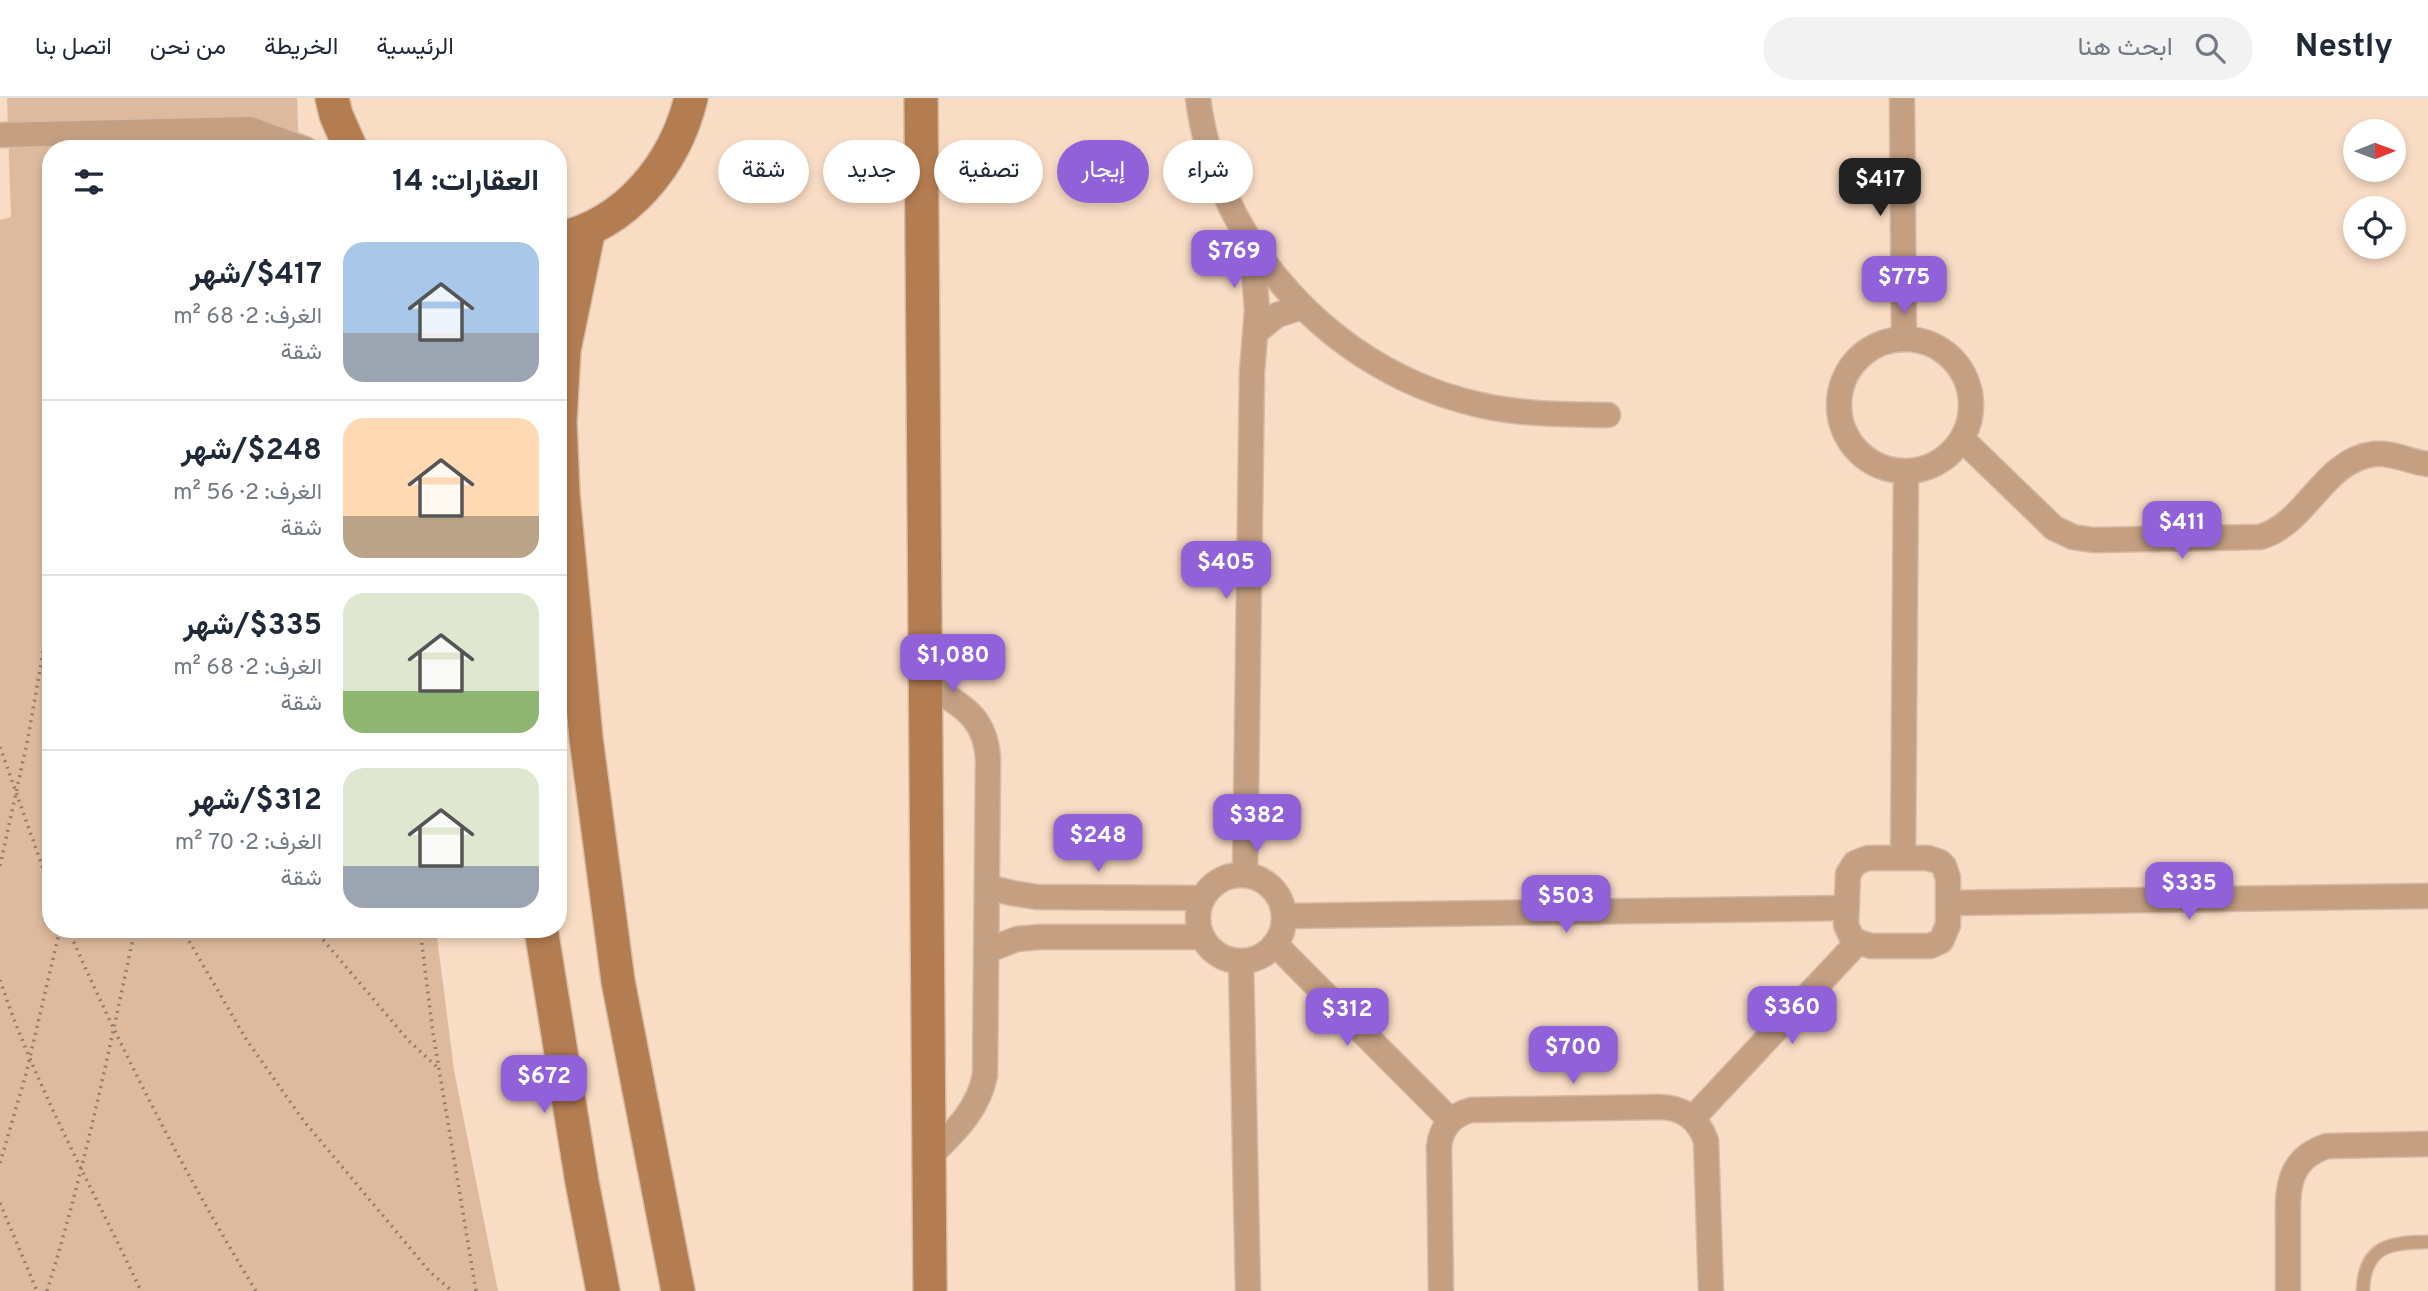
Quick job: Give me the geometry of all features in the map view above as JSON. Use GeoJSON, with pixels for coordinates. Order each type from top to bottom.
{"type":"FeatureCollection","features":[{"type":"Feature","properties":{"kind":"main road"},"geometry":{"type":"LineString","coordinates":[[332,98],[347,140]]}},
{"type":"Feature","properties":{"kind":"main road"},"geometry":{"type":"LineString","coordinates":[[567,311],[573,234],[631,201],[649,184],[677,142],[691,98]]}},
{"type":"Feature","properties":{"kind":"main road"},"geometry":{"type":"LineString","coordinates":[[921,98],[930,1291]]}},
{"type":"Feature","properties":{"kind":"main road"},"geometry":{"type":"LineString","coordinates":[[567,536],[586,738],[618,981],[678,1291]]}},
{"type":"Feature","properties":{"kind":"main road"},"geometry":{"type":"LineString","coordinates":[[542,938],[603,1291]]}},
{"type":"Feature","properties":{"kind":"street"},"geometry":{"type":"LineString","coordinates":[[1198,98],[1206,143],[1215,171],[1227,201],[1252,246],[1301,307],[1351,349],[1411,382],[1442,395],[1508,411],[1608,415]]}},
{"type":"Feature","properties":{"kind":"street"},"geometry":{"type":"LineString","coordinates":[[1902,98],[1904,339]]}},
{"type":"Feature","properties":{"kind":"street"},"geometry":{"type":"LineString","coordinates":[[0,135],[250,129],[280,140]]}},
{"type":"Feature","properties":{"kind":"street"},"geometry":{"type":"LineString","coordinates":[[1245,874],[1252,372],[1256,332],[1252,246]]}},
{"type":"Feature","properties":{"kind":"street"},"geometry":{"type":"LineString","coordinates":[[1256,332],[1277,315],[1301,307]]}},
{"type":"Feature","properties":{"kind":"street"},"geometry":{"type":"LineString","coordinates":[[1904,339],[1929,343],[1951,357],[1966,378],[1972,403],[1971,416],[1962,440],[1944,460],[1920,471],[1881,468],[1860,454],[1845,433],[1839,409],[1843,382],[1857,360],[1878,344],[1904,339]]}},
{"type":"Feature","properties":{"kind":"street"},"geometry":{"type":"LineString","coordinates":[[1962,440],[2054,528],[2073,537],[2093,540],[2260,537],[2281,528],[2338,470],[2354,459],[2383,454],[2428,464]]}},
{"type":"Feature","properties":{"kind":"street"},"geometry":{"type":"LineString","coordinates":[[1903,858],[1906,472]]}},
{"type":"Feature","properties":{"kind":"street"},"geometry":{"type":"LineString","coordinates":[[926,684],[967,710],[981,727],[988,760],[986,1063],[983,1086],[969,1116],[929,1157]]}},
{"type":"Feature","properties":{"kind":"street"},"geometry":{"type":"LineString","coordinates":[[1868,858],[1934,859],[1944,866],[1948,878],[1948,903],[1947,931],[1936,944],[1871,946],[1858,942],[1848,932],[1848,874],[1855,863],[1868,858]]}},
{"type":"Feature","properties":{"kind":"street"},"geometry":{"type":"LineString","coordinates":[[1245,874],[1265,881],[1272,888],[1279,896],[1284,916],[1281,936],[1275,944],[1260,957],[1241,961],[1222,957],[1214,951],[1202,937],[1198,917],[1203,898],[1216,883],[1234,875],[1245,874]]}},
{"type":"Feature","properties":{"kind":"street"},"geometry":{"type":"LineString","coordinates":[[987,887],[1050,897],[1203,898]]}},
{"type":"Feature","properties":{"kind":"street"},"geometry":{"type":"LineString","coordinates":[[1948,903],[2428,896]]}},
{"type":"Feature","properties":{"kind":"street"},"geometry":{"type":"LineString","coordinates":[[1050,897],[1055,902],[1058,917],[1058,924],[1050,937]]}},
{"type":"Feature","properties":{"kind":"street"},"geometry":{"type":"LineString","coordinates":[[1284,916],[1846,908]]}},
{"type":"Feature","properties":{"kind":"street"},"geometry":{"type":"LineString","coordinates":[[986,951],[1017,939],[1202,937]]}},
{"type":"Feature","properties":{"kind":"street"},"geometry":{"type":"LineString","coordinates":[[1693,1118],[1858,942]]}},
{"type":"Feature","properties":{"kind":"street"},"geometry":{"type":"LineString","coordinates":[[1275,944],[1450,1120]]}},
{"type":"Feature","properties":{"kind":"street"},"geometry":{"type":"LineString","coordinates":[[1241,961],[1248,1291]]}},
{"type":"Feature","properties":{"kind":"street"},"geometry":{"type":"LineString","coordinates":[[1441,1291],[1439,1147],[1442,1132],[1450,1120],[1471,1110],[1659,1107],[1677,1109],[1693,1118],[1703,1133],[1707,1150],[1710,1291]]}},
{"type":"Feature","properties":{"kind":"street"},"geometry":{"type":"LineString","coordinates":[[2288,1291],[2288,1192],[2290,1181],[2302,1161],[2327,1146],[2428,1144]]}},
{"type":"Feature","properties":{"kind":"lane"},"geometry":{"type":"LineString","coordinates":[[2363,1291],[2367,1267],[2383,1248],[2400,1242],[2428,1242]]}},
{"type":"Feature","properties":{"kind":"path"},"geometry":{"type":"LineString","coordinates":[[0,866],[42,654]]}},
{"type":"Feature","properties":{"kind":"path"},"geometry":{"type":"LineString","coordinates":[[0,747],[42,866]]}},
{"type":"Feature","properties":{"kind":"path"},"geometry":{"type":"LineString","coordinates":[[0,1163],[30,1056],[58,938]]}},
{"type":"Feature","properties":{"kind":"path"},"geometry":{"type":"LineString","coordinates":[[72,938],[165,1133],[210,1216],[257,1291]]}},
{"type":"Feature","properties":{"kind":"path"},"geometry":{"type":"LineString","coordinates":[[47,1291],[81,1166],[133,938]]}},
{"type":"Feature","properties":{"kind":"path"},"geometry":{"type":"LineString","coordinates":[[187,938],[246,1039],[303,1120],[430,1272],[452,1291]]}},
{"type":"Feature","properties":{"kind":"path"},"geometry":{"type":"LineString","coordinates":[[322,938],[400,1031],[440,1070]]}},
{"type":"Feature","properties":{"kind":"path"},"geometry":{"type":"LineString","coordinates":[[421,938],[476,1291]]}},
{"type":"Feature","properties":{"kind":"path"},"geometry":{"type":"LineString","coordinates":[[0,980],[30,1056],[141,1291]]}},
{"type":"Feature","properties":{"kind":"path"},"geometry":{"type":"LineString","coordinates":[[0,1203],[37,1291]]}},
{"type":"Feature","properties":{"kind":"shaded area"},"geometry":{"type":"Polygon","coordinates":[[[7,98],[297,98],[299,140],[42,140],[42,938],[437,938],[454,1070],[498,1291],[0,1291],[0,220],[11,217],[7,98]]]}}]}
